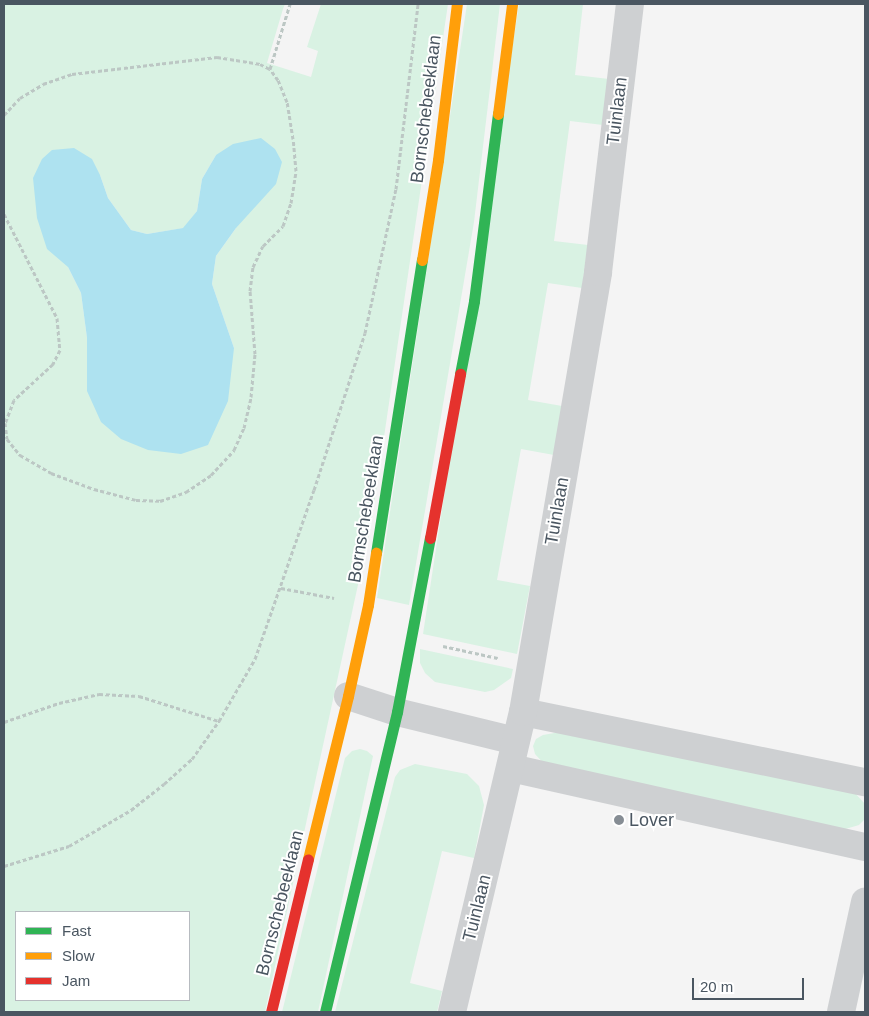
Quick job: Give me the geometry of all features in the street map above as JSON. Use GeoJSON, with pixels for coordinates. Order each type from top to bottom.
{"type":"FeatureCollection","features":[{"type":"Feature","properties":{"kind":"street","name":"Bornschebeeklaan"},"geometry":{"type":"LineString","coordinates":[[271,1012],[348,696],[373,576],[438,160],[457,4]]}},
{"type":"Feature","properties":{"kind":"street"},"geometry":{"type":"LineString","coordinates":[[325,1012],[397,712],[474,301],[512,4]]}},
{"type":"Feature","properties":{"kind":"street","name":"Tuinlaan"},"geometry":{"type":"LineString","coordinates":[[452,1012],[523,712],[598,272],[630,4]]}},
{"type":"Feature","properties":{"kind":"street"},"geometry":{"type":"LineString","coordinates":[[348,696],[397,712],[516,740]]}},
{"type":"Feature","properties":{"kind":"street"},"geometry":{"type":"LineString","coordinates":[[523,712],[865,782]]}},
{"type":"Feature","properties":{"kind":"street"},"geometry":{"type":"LineString","coordinates":[[511,768],[865,847]]}},
{"type":"Feature","properties":{"kind":"street"},"geometry":{"type":"LineString","coordinates":[[841,1012],[865,902]]}},
{"type":"Feature","properties":{"kind":"path"},"geometry":{"type":"LineString","coordinates":[[270,69],[290,4]]}},
{"type":"Feature","properties":{"kind":"path"},"geometry":{"type":"LineString","coordinates":[[4,866],[69,846],[131,810],[192,759],[219,721],[255,659],[314,490],[365,334],[396,189],[418,4]]}},
{"type":"Feature","properties":{"kind":"path"},"geometry":{"type":"LineString","coordinates":[[4,115],[20,98],[35,88],[72,74],[218,57],[260,64],[270,69],[278,80],[286,102],[296,171],[291,203],[283,226],[263,246],[253,267],[250,291],[254,354],[251,397],[244,428],[234,450],[211,475],[186,492],[160,501],[136,500],[94,489],[51,472],[20,455],[4,432],[5,423],[14,400],[53,364],[60,350],[57,318],[4,214]]}},
{"type":"Feature","properties":{"kind":"path"},"geometry":{"type":"LineString","coordinates":[[4,722],[59,703],[99,694],[139,696],[219,721]]}},
{"type":"Feature","properties":{"kind":"green space"},"geometry":{"type":"Polygon","coordinates":[[[4,4],[285,4],[267,63],[311,77],[318,51],[307,47],[321,4],[448,4],[371,525],[265,1012],[4,1012],[4,4]],[[216,155],[202,179],[197,211],[184,228],[147,234],[131,230],[108,198],[100,175],[68,267],[81,293],[87,338],[87,391],[234,348],[212,284],[216,256],[236,228],[216,155]]]}},
{"type":"Feature","properties":{"kind":"green space"},"geometry":{"type":"Polygon","coordinates":[[[467,4],[500,4],[474,222],[409,605],[377,598],[467,4]]]}},
{"type":"Feature","properties":{"kind":"green space"},"geometry":{"type":"Polygon","coordinates":[[[519,4],[583,4],[575,75],[609,79],[603,125],[570,121],[554,241],[588,245],[582,288],[548,283],[528,400],[562,406],[554,455],[521,449],[497,580],[530,586],[517,654],[423,634],[519,4]]]}},
{"type":"Feature","properties":{"kind":"green space"},"geometry":{"type":"Polygon","coordinates":[[[420,649],[513,669],[511,678],[494,690],[485,692],[435,682],[425,673],[420,663],[420,649]]]}},
{"type":"Feature","properties":{"kind":"green space"},"geometry":{"type":"Polygon","coordinates":[[[560,732],[854,792],[865,804],[865,819],[859,825],[842,830],[546,766],[535,754],[533,746],[536,739],[543,735],[560,732]]]}},
{"type":"Feature","properties":{"kind":"green space"},"geometry":{"type":"Polygon","coordinates":[[[360,749],[367,751],[373,756],[318,1012],[282,1012],[345,758],[352,751],[360,749]]]}},
{"type":"Feature","properties":{"kind":"green space"},"geometry":{"type":"Polygon","coordinates":[[[415,764],[467,774],[479,786],[484,805],[474,858],[442,851],[410,983],[442,991],[437,1012],[335,1012],[395,777],[400,770],[415,764]]]}},
{"type":"Feature","properties":{"kind":"water"},"geometry":{"type":"Polygon","coordinates":[[[261,138],[275,149],[282,162],[276,184],[236,228],[216,256],[212,284],[234,348],[228,401],[208,445],[181,454],[148,450],[121,439],[101,422],[87,391],[87,338],[81,293],[68,267],[47,249],[37,218],[33,178],[42,159],[52,150],[74,148],[92,159],[108,198],[131,230],[147,234],[183,228],[197,211],[202,179],[216,155],[233,144],[261,138]]]}},
{"type":"Feature","properties":{"kind":"traffic: fast"},"geometry":{"type":"LineString","coordinates":[[460,374],[474,301],[498,114]]}},
{"type":"Feature","properties":{"kind":"traffic: fast"},"geometry":{"type":"LineString","coordinates":[[376,553],[422,260]]}},
{"type":"Feature","properties":{"kind":"traffic: fast"},"geometry":{"type":"LineString","coordinates":[[325,1012],[397,712],[430,538]]}},
{"type":"Feature","properties":{"kind":"traffic: slow"},"geometry":{"type":"LineString","coordinates":[[422,260],[438,160],[457,4]]}},
{"type":"Feature","properties":{"kind":"traffic: slow"},"geometry":{"type":"LineString","coordinates":[[498,114],[512,4]]}},
{"type":"Feature","properties":{"kind":"traffic: slow"},"geometry":{"type":"LineString","coordinates":[[308,859],[348,696],[368,605],[376,553]]}},
{"type":"Feature","properties":{"kind":"traffic: jam"},"geometry":{"type":"LineString","coordinates":[[430,538],[460,374]]}},
{"type":"Feature","properties":{"kind":"traffic: jam"},"geometry":{"type":"LineString","coordinates":[[271,1012],[308,859]]}},
{"type":"Feature","properties":{"kind":"place","name":"Lover"},"geometry":{"type":"Point","coordinates":[619,820]}}]}
